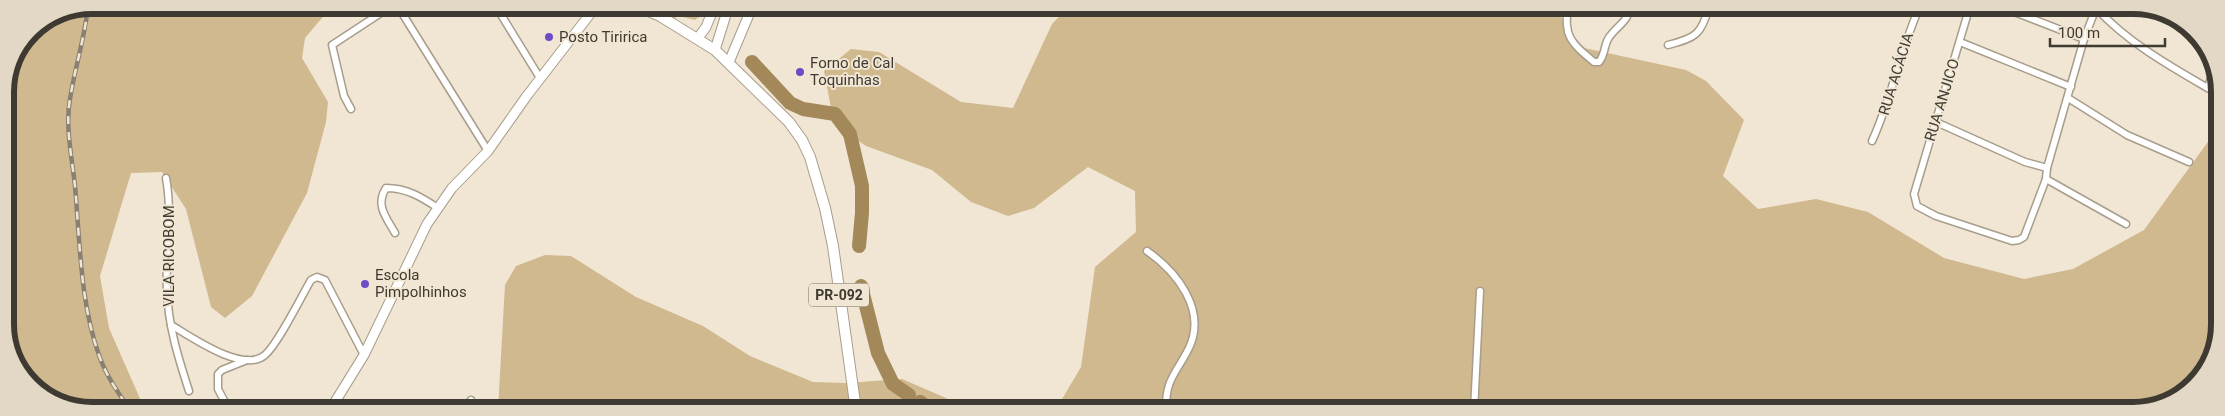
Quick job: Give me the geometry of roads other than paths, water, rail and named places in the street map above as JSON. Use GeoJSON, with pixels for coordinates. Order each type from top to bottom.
{"type":"FeatureCollection","features":[{"type":"Feature","properties":{"kind":"main road","name":"PR-092"},"geometry":{"type":"LineString","coordinates":[[655,14],[698,38],[729,62],[789,122],[802,140],[810,157],[825,208],[833,246],[855,402]]}},
{"type":"Feature","properties":{"kind":"street"},"geometry":{"type":"LineString","coordinates":[[351,109],[344,96],[332,45],[379,14]]}},
{"type":"Feature","properties":{"kind":"street"},"geometry":{"type":"LineString","coordinates":[[403,14],[488,151]]}},
{"type":"Feature","properties":{"kind":"street"},"geometry":{"type":"LineString","coordinates":[[501,14],[540,78]]}},
{"type":"Feature","properties":{"kind":"street"},"geometry":{"type":"LineString","coordinates":[[335,402],[364,356],[427,224],[452,188],[488,151],[540,78],[590,14]]}},
{"type":"Feature","properties":{"kind":"street"},"geometry":{"type":"LineString","coordinates":[[698,38],[706,27],[711,14]]}},
{"type":"Feature","properties":{"kind":"street"},"geometry":{"type":"LineString","coordinates":[[715,50],[726,14]]}},
{"type":"Feature","properties":{"kind":"street"},"geometry":{"type":"LineString","coordinates":[[729,62],[749,14]]}},
{"type":"Feature","properties":{"kind":"street"},"geometry":{"type":"LineString","coordinates":[[1567,14],[1565,24],[1572,40],[1594,62],[1599,62],[1602,58],[1610,35],[1626,21],[1628,14]]}},
{"type":"Feature","properties":{"kind":"street"},"geometry":{"type":"LineString","coordinates":[[1668,45],[1692,38],[1699,32],[1706,14]]}},
{"type":"Feature","properties":{"kind":"street","name":"RUA ACÁCIA"},"geometry":{"type":"LineString","coordinates":[[1872,141],[1882,118],[1898,64],[1917,14]]}},
{"type":"Feature","properties":{"kind":"street","name":"RUA ANJICO"},"geometry":{"type":"LineString","coordinates":[[1968,14],[1914,194],[1917,206],[1936,216],[2012,241],[2019,240],[2024,237],[2046,179]]}},
{"type":"Feature","properties":{"kind":"street"},"geometry":{"type":"LineString","coordinates":[[2020,14],[2084,39]]}},
{"type":"Feature","properties":{"kind":"street"},"geometry":{"type":"LineString","coordinates":[[2093,14],[2084,39],[2047,168],[2046,179],[2126,224]]}},
{"type":"Feature","properties":{"kind":"street"},"geometry":{"type":"LineString","coordinates":[[2102,14],[2108,21],[2140,47],[2211,90]]}},
{"type":"Feature","properties":{"kind":"street"},"geometry":{"type":"LineString","coordinates":[[1960,42],[2071,87]]}},
{"type":"Feature","properties":{"kind":"street"},"geometry":{"type":"LineString","coordinates":[[2208,88],[2210,80]]}},
{"type":"Feature","properties":{"kind":"street"},"geometry":{"type":"LineString","coordinates":[[2068,98],[2127,134],[2189,162]]}},
{"type":"Feature","properties":{"kind":"street"},"geometry":{"type":"LineString","coordinates":[[1936,122],[2025,162],[2047,168]]}},
{"type":"Feature","properties":{"kind":"street","name":"VILA RICOBOM"},"geometry":{"type":"LineString","coordinates":[[166,178],[170,198],[166,289],[172,341],[189,391]]}},
{"type":"Feature","properties":{"kind":"street"},"geometry":{"type":"LineString","coordinates":[[395,233],[380,206],[381,195],[386,188],[400,188],[417,195],[438,208]]}},
{"type":"Feature","properties":{"kind":"street"},"geometry":{"type":"LineString","coordinates":[[1148,251],[1166,266],[1188,295],[1194,317],[1194,332],[1190,346],[1170,379],[1166,402]]}},
{"type":"Feature","properties":{"kind":"street"},"geometry":{"type":"LineString","coordinates":[[225,402],[218,390],[218,374],[222,370],[247,360],[261,358],[266,355],[310,280],[317,277],[325,280],[364,356]]}},
{"type":"Feature","properties":{"kind":"street"},"geometry":{"type":"LineString","coordinates":[[1474,402],[1480,291]]}},
{"type":"Feature","properties":{"kind":"street"},"geometry":{"type":"LineString","coordinates":[[170,325],[216,351],[247,360]]}},
{"type":"Feature","properties":{"kind":"waterway"},"geometry":{"type":"LineString","coordinates":[[752,62],[790,103],[803,109],[835,114],[850,134],[862,186],[859,246]]}},
{"type":"Feature","properties":{"kind":"waterway"},"geometry":{"type":"LineString","coordinates":[[861,286],[878,353],[893,384],[909,395]]}},
{"type":"Feature","properties":{"kind":"railway"},"geometry":{"type":"LineString","coordinates":[[87,14],[74,75],[68,120],[82,273],[93,337],[103,365],[125,402]]}},
{"type":"Feature","properties":{"kind":"place","name":"Posto Tiririca"},"geometry":{"type":"Point","coordinates":[549,37]}},
{"type":"Feature","properties":{"kind":"place","name":"Forno de Cal Toquinhas"},"geometry":{"type":"Point","coordinates":[800,72]}},
{"type":"Feature","properties":{"kind":"place","name":"Escola Pimpolhinhos"},"geometry":{"type":"Point","coordinates":[365,284]}}]}
